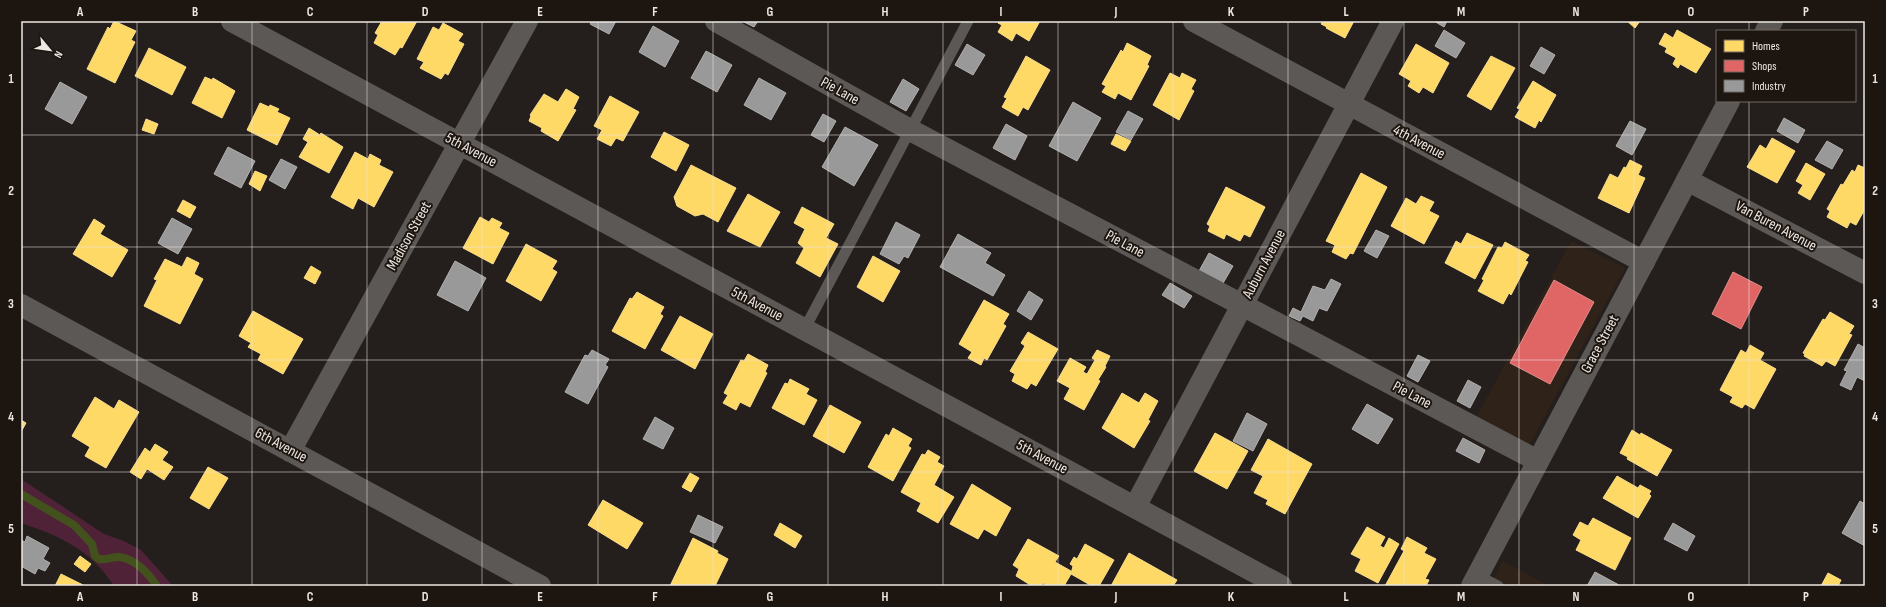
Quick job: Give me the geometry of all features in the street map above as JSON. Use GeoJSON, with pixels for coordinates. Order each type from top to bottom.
{"type":"FeatureCollection","features":[{"type":"Feature","properties":{"kind":"street","name":"5th Avenue"},"geometry":{"type":"LineString","coordinates":[[232,21],[1281,586]]}},
{"type":"Feature","properties":{"kind":"street","name":"Madison Street"},"geometry":{"type":"LineString","coordinates":[[290,451],[527,21]]}},
{"type":"Feature","properties":{"kind":"street","name":"Pie Lane"},"geometry":{"type":"LineString","coordinates":[[716,21],[912,131],[1538,461]]}},
{"type":"Feature","properties":{"kind":"street","name":"4th Avenue"},"geometry":{"type":"LineString","coordinates":[[1194,21],[1644,262]]}},
{"type":"Feature","properties":{"kind":"street","name":"Auburn Avenue"},"geometry":{"type":"LineString","coordinates":[[1135,507],[1393,21]]}},
{"type":"Feature","properties":{"kind":"street"},"geometry":{"type":"LineString","coordinates":[[1767,30],[1772,21]]}},
{"type":"Feature","properties":{"kind":"street","name":"Grace Street"},"geometry":{"type":"LineString","coordinates":[[1474,580],[1728,102]]}},
{"type":"Feature","properties":{"kind":"street","name":"Van Buren Avenue"},"geometry":{"type":"LineString","coordinates":[[1687,180],[1865,273]]}},
{"type":"Feature","properties":{"kind":"street","name":"6th Avenue"},"geometry":{"type":"LineString","coordinates":[[21,305],[540,586]]}},
{"type":"Feature","properties":{"kind":"lane"},"geometry":{"type":"LineString","coordinates":[[804,330],[912,131],[968,21]]}},
{"type":"Feature","properties":{"kind":"lane"},"geometry":{"type":"LineString","coordinates":[[1474,580],[1498,586]]}},
{"type":"Feature","properties":{"kind":"shaded area"},"geometry":{"type":"Polygon","coordinates":[[[1571,241],[1625,268],[1529,446],[1476,418],[1571,241]]]}},
{"type":"Feature","properties":{"kind":"shaded area"},"geometry":{"type":"Polygon","coordinates":[[[21,479],[104,534],[124,541],[141,550],[173,586],[114,586],[105,573],[95,563],[74,546],[49,533],[21,523],[21,479]]]}},
{"type":"Feature","properties":{"kind":"shaded area"},"geometry":{"type":"Polygon","coordinates":[[[1503,561],[1549,586],[1490,586],[1503,561]]]}},
{"type":"Feature","properties":{"kind":"building: Homes"},"geometry":{"type":"Polygon","coordinates":[[[114,21],[136,31],[131,40],[135,42],[115,83],[87,69],[108,27],[110,29],[114,21]]]}},
{"type":"Feature","properties":{"kind":"building: Homes"},"geometry":{"type":"Polygon","coordinates":[[[382,21],[417,21],[402,48],[400,47],[395,55],[374,43],[378,35],[375,33],[382,21]]]}},
{"type":"Feature","properties":{"kind":"building: Homes"},"geometry":{"type":"Polygon","coordinates":[[[999,21],[1040,21],[1029,41],[1016,33],[1012,41],[998,32],[1002,25],[998,23],[999,21]]]}},
{"type":"Feature","properties":{"kind":"building: Homes"},"geometry":{"type":"Polygon","coordinates":[[[1323,21],[1354,21],[1345,38],[1326,28],[1327,27],[1321,24],[1323,21]]]}},
{"type":"Feature","properties":{"kind":"building: Homes"},"geometry":{"type":"Polygon","coordinates":[[[1627,21],[1640,21],[1635,28],[1627,21]]]}},
{"type":"Feature","properties":{"kind":"building: Homes"},"geometry":{"type":"Polygon","coordinates":[[[443,23],[463,34],[458,41],[464,44],[448,75],[445,73],[441,79],[420,68],[424,62],[417,59],[433,27],[439,30],[443,23]]]}},
{"type":"Feature","properties":{"kind":"building: Homes"},"geometry":{"type":"Polygon","coordinates":[[[1677,30],[1711,49],[1696,73],[1680,64],[1678,68],[1673,64],[1676,58],[1665,52],[1667,48],[1659,44],[1665,33],[1673,38],[1677,30]]]}},
{"type":"Feature","properties":{"kind":"building: Homes"},"geometry":{"type":"Polygon","coordinates":[[[1127,43],[1151,56],[1147,65],[1149,66],[1131,100],[1118,93],[1115,99],[1102,92],[1106,86],[1102,84],[1121,50],[1123,52],[1127,43]]]}},
{"type":"Feature","properties":{"kind":"building: Homes"},"geometry":{"type":"Polygon","coordinates":[[[1416,44],[1449,63],[1433,93],[1423,87],[1419,93],[1408,86],[1411,81],[1399,74],[1416,44]]]}},
{"type":"Feature","properties":{"kind":"building: Homes"},"geometry":{"type":"Polygon","coordinates":[[[149,48],[186,67],[172,95],[135,76],[149,48]]]}},
{"type":"Feature","properties":{"kind":"building: Homes"},"geometry":{"type":"Polygon","coordinates":[[[1026,56],[1050,70],[1028,110],[1023,107],[1018,116],[1002,107],[1007,98],[1004,97],[1026,56]]]}},
{"type":"Feature","properties":{"kind":"building: Homes"},"geometry":{"type":"Polygon","coordinates":[[[1491,56],[1515,68],[1491,110],[1467,96],[1491,56]]]}},
{"type":"Feature","properties":{"kind":"building: Homes"},"geometry":{"type":"Polygon","coordinates":[[[1170,73],[1180,78],[1182,73],[1196,80],[1191,89],[1194,91],[1179,120],[1153,105],[1170,73]]]}},
{"type":"Feature","properties":{"kind":"building: Homes"},"geometry":{"type":"Polygon","coordinates":[[[205,77],[212,80],[213,78],[235,91],[222,118],[192,103],[205,77]]]}},
{"type":"Feature","properties":{"kind":"building: Homes"},"geometry":{"type":"Polygon","coordinates":[[[1533,81],[1556,95],[1541,122],[1539,120],[1535,128],[1515,117],[1520,109],[1517,108],[1533,81]]]}},
{"type":"Feature","properties":{"kind":"building: Homes"},"geometry":{"type":"Polygon","coordinates":[[[566,89],[579,97],[573,109],[576,110],[558,141],[541,131],[542,128],[529,121],[530,115],[544,94],[558,102],[566,89]]]}},
{"type":"Feature","properties":{"kind":"building: Homes"},"geometry":{"type":"Polygon","coordinates":[[[610,96],[639,112],[623,141],[616,138],[611,146],[597,139],[602,130],[594,126],[610,96]]]}},
{"type":"Feature","properties":{"kind":"building: Homes"},"geometry":{"type":"Polygon","coordinates":[[[260,103],[279,109],[277,112],[290,118],[277,145],[247,130],[260,103]]]}},
{"type":"Feature","properties":{"kind":"building: Homes"},"geometry":{"type":"Polygon","coordinates":[[[146,119],[158,124],[154,134],[142,130],[146,119]]]}},
{"type":"Feature","properties":{"kind":"building: Homes"},"geometry":{"type":"Polygon","coordinates":[[[309,128],[320,135],[321,133],[343,147],[329,173],[299,157],[308,142],[303,139],[309,128]]]}},
{"type":"Feature","properties":{"kind":"building: Homes"},"geometry":{"type":"Polygon","coordinates":[[[664,132],[689,145],[676,171],[651,157],[664,132]]]}},
{"type":"Feature","properties":{"kind":"building: Homes"},"geometry":{"type":"Polygon","coordinates":[[[1116,134],[1131,141],[1125,151],[1111,144],[1116,134]]]}},
{"type":"Feature","properties":{"kind":"building: Homes"},"geometry":{"type":"Polygon","coordinates":[[[1772,138],[1795,151],[1777,183],[1747,167],[1760,145],[1766,149],[1772,138]]]}},
{"type":"Feature","properties":{"kind":"building: Homes"},"geometry":{"type":"Polygon","coordinates":[[[355,152],[368,159],[370,154],[381,160],[379,165],[393,172],[374,207],[358,198],[353,209],[331,197],[355,152]]]}},
{"type":"Feature","properties":{"kind":"building: Homes"},"geometry":{"type":"Polygon","coordinates":[[[1630,160],[1642,166],[1638,175],[1645,178],[1629,213],[1598,198],[1610,174],[1618,178],[1630,160]]]}},
{"type":"Feature","properties":{"kind":"building: Homes"},"geometry":{"type":"Polygon","coordinates":[[[1806,163],[1825,174],[1810,200],[1798,193],[1803,185],[1796,181],[1806,163]]]}},
{"type":"Feature","properties":{"kind":"building: Homes"},"geometry":{"type":"Polygon","coordinates":[[[691,165],[736,188],[718,222],[703,214],[695,216],[677,206],[674,197],[691,165]]]}},
{"type":"Feature","properties":{"kind":"building: Homes"},"geometry":{"type":"Polygon","coordinates":[[[1858,165],[1865,168],[1865,209],[1856,225],[1850,222],[1847,228],[1827,217],[1830,211],[1827,209],[1841,184],[1843,185],[1852,170],[1855,172],[1858,165]]]}},
{"type":"Feature","properties":{"kind":"building: Homes"},"geometry":{"type":"Polygon","coordinates":[[[255,171],[267,176],[260,191],[249,184],[255,171]]]}},
{"type":"Feature","properties":{"kind":"building: Homes"},"geometry":{"type":"Polygon","coordinates":[[[1361,173],[1387,187],[1353,254],[1350,253],[1346,259],[1332,252],[1335,245],[1326,241],[1361,173]]]}},
{"type":"Feature","properties":{"kind":"building: Homes"},"geometry":{"type":"Polygon","coordinates":[[[1226,187],[1265,207],[1250,237],[1244,234],[1240,241],[1226,234],[1224,239],[1208,231],[1210,226],[1207,224],[1226,187]]]}},
{"type":"Feature","properties":{"kind":"building: Homes"},"geometry":{"type":"Polygon","coordinates":[[[748,194],[780,212],[760,247],[727,231],[748,194]]]}},
{"type":"Feature","properties":{"kind":"building: Homes"},"geometry":{"type":"Polygon","coordinates":[[[1421,196],[1434,202],[1429,211],[1439,216],[1424,244],[1391,226],[1406,198],[1416,204],[1421,196]]]}},
{"type":"Feature","properties":{"kind":"building: Homes"},"geometry":{"type":"Polygon","coordinates":[[[183,200],[196,207],[190,218],[177,211],[183,200]]]}},
{"type":"Feature","properties":{"kind":"building: Homes"},"geometry":{"type":"Polygon","coordinates":[[[802,207],[834,224],[826,238],[838,244],[820,277],[796,263],[804,248],[798,243],[805,229],[794,223],[802,207]]]}},
{"type":"Feature","properties":{"kind":"building: Homes"},"geometry":{"type":"Polygon","coordinates":[[[480,217],[489,222],[492,218],[502,223],[499,228],[509,233],[493,264],[463,248],[480,217]]]}},
{"type":"Feature","properties":{"kind":"building: Homes"},"geometry":{"type":"Polygon","coordinates":[[[94,219],[105,226],[100,234],[128,250],[112,277],[73,254],[94,219]]]}},
{"type":"Feature","properties":{"kind":"building: Homes"},"geometry":{"type":"Polygon","coordinates":[[[1467,233],[1493,245],[1475,279],[1445,263],[1456,241],[1461,244],[1467,233]]]}},
{"type":"Feature","properties":{"kind":"building: Homes"},"geometry":{"type":"Polygon","coordinates":[[[1505,242],[1529,255],[1525,261],[1528,262],[1511,295],[1509,293],[1503,304],[1478,291],[1484,280],[1482,279],[1498,247],[1502,248],[1505,242]]]}},
{"type":"Feature","properties":{"kind":"building: Homes"},"geometry":{"type":"Polygon","coordinates":[[[526,244],[557,261],[552,269],[557,272],[541,301],[506,281],[526,244]]]}},
{"type":"Feature","properties":{"kind":"building: Homes"},"geometry":{"type":"Polygon","coordinates":[[[873,256],[900,271],[883,302],[857,287],[873,256]]]}},
{"type":"Feature","properties":{"kind":"building: Homes"},"geometry":{"type":"Polygon","coordinates":[[[187,257],[199,263],[194,274],[203,279],[180,324],[144,306],[157,280],[154,279],[165,259],[182,267],[187,257]]]}},
{"type":"Feature","properties":{"kind":"building: Homes"},"geometry":{"type":"Polygon","coordinates":[[[311,266],[321,272],[315,284],[304,278],[311,266]]]}},
{"type":"Feature","properties":{"kind":"building: Homes"},"geometry":{"type":"Polygon","coordinates":[[[637,292],[664,307],[660,314],[663,316],[645,349],[612,331],[630,298],[632,299],[637,292]]]}},
{"type":"Feature","properties":{"kind":"building: Homes"},"geometry":{"type":"Polygon","coordinates":[[[984,300],[1009,314],[1003,324],[1006,326],[987,360],[984,358],[981,365],[968,358],[972,352],[959,344],[984,300]]]}},
{"type":"Feature","properties":{"kind":"building: Homes"},"geometry":{"type":"Polygon","coordinates":[[[253,311],[303,339],[283,374],[258,360],[261,354],[248,347],[251,343],[239,336],[253,311]]]}},
{"type":"Feature","properties":{"kind":"building: Homes"},"geometry":{"type":"Polygon","coordinates":[[[1830,312],[1854,326],[1849,334],[1852,335],[1835,366],[1826,361],[1822,366],[1804,356],[1805,354],[1803,353],[1823,319],[1825,320],[1830,312]]]}},
{"type":"Feature","properties":{"kind":"building: Homes"},"geometry":{"type":"Polygon","coordinates":[[[680,316],[713,334],[695,369],[661,350],[680,316]]]}},
{"type":"Feature","properties":{"kind":"building: Homes"},"geometry":{"type":"Polygon","coordinates":[[[1028,332],[1058,349],[1036,386],[1031,383],[1027,389],[1012,381],[1015,374],[1010,371],[1025,346],[1021,343],[1028,332]]]}},
{"type":"Feature","properties":{"kind":"building: Homes"},"geometry":{"type":"Polygon","coordinates":[[[1750,345],[1764,353],[1760,360],[1776,369],[1754,409],[1745,404],[1742,408],[1730,402],[1733,397],[1720,390],[1741,350],[1746,353],[1750,345]]]}},
{"type":"Feature","properties":{"kind":"building: Homes"},"geometry":{"type":"Polygon","coordinates":[[[1097,350],[1110,356],[1105,366],[1092,358],[1097,350]]]}},
{"type":"Feature","properties":{"kind":"building: Homes"},"geometry":{"type":"Polygon","coordinates":[[[748,354],[768,365],[765,372],[767,373],[750,407],[740,402],[736,410],[723,403],[728,395],[724,393],[741,360],[744,361],[748,354]]]}},
{"type":"Feature","properties":{"kind":"building: Homes"},"geometry":{"type":"Polygon","coordinates":[[[1070,358],[1086,367],[1083,372],[1087,374],[1095,360],[1106,367],[1098,380],[1100,381],[1084,410],[1064,399],[1070,388],[1057,381],[1070,358]]]}},
{"type":"Feature","properties":{"kind":"building: Homes"},"geometry":{"type":"Polygon","coordinates":[[[790,379],[809,389],[806,394],[817,400],[804,425],[772,408],[785,383],[788,384],[790,379]]]}},
{"type":"Feature","properties":{"kind":"building: Homes"},"geometry":{"type":"Polygon","coordinates":[[[1122,393],[1139,403],[1145,393],[1158,401],[1148,420],[1150,421],[1134,448],[1102,428],[1122,393]]]}},
{"type":"Feature","properties":{"kind":"building: Homes"},"geometry":{"type":"Polygon","coordinates":[[[95,397],[114,409],[119,400],[139,412],[106,468],[85,456],[90,447],[72,436],[95,397]]]}},
{"type":"Feature","properties":{"kind":"building: Homes"},"geometry":{"type":"Polygon","coordinates":[[[830,405],[861,422],[844,453],[813,436],[830,405]]]}},
{"type":"Feature","properties":{"kind":"building: Homes"},"geometry":{"type":"Polygon","coordinates":[[[21,420],[26,423],[21,432],[21,420]]]}},
{"type":"Feature","properties":{"kind":"building: Homes"},"geometry":{"type":"Polygon","coordinates":[[[893,428],[912,439],[908,446],[911,448],[893,481],[868,467],[886,434],[889,436],[893,428]]]}},
{"type":"Feature","properties":{"kind":"building: Homes"},"geometry":{"type":"Polygon","coordinates":[[[1632,430],[1640,435],[1641,433],[1672,450],[1657,476],[1627,459],[1628,457],[1620,453],[1632,430]]]}},
{"type":"Feature","properties":{"kind":"building: Homes"},"geometry":{"type":"Polygon","coordinates":[[[1215,433],[1248,451],[1227,489],[1194,471],[1215,433]]]}},
{"type":"Feature","properties":{"kind":"building: Homes"},"geometry":{"type":"Polygon","coordinates":[[[1268,439],[1312,464],[1285,514],[1266,504],[1268,500],[1254,493],[1263,476],[1251,470],[1268,439]]]}},
{"type":"Feature","properties":{"kind":"building: Homes"},"geometry":{"type":"Polygon","coordinates":[[[155,444],[168,452],[162,460],[173,467],[164,480],[147,469],[141,479],[130,472],[145,448],[150,452],[155,444]]]}},
{"type":"Feature","properties":{"kind":"building: Homes"},"geometry":{"type":"Polygon","coordinates":[[[928,450],[940,457],[937,462],[944,466],[934,485],[954,497],[938,523],[917,511],[921,503],[901,492],[922,454],[925,455],[928,450]]]}},
{"type":"Feature","properties":{"kind":"building: Homes"},"geometry":{"type":"Polygon","coordinates":[[[208,467],[228,478],[209,509],[190,498],[208,467]]]}},
{"type":"Feature","properties":{"kind":"building: Homes"},"geometry":{"type":"Polygon","coordinates":[[[690,473],[699,478],[691,492],[682,487],[690,473]]]}},
{"type":"Feature","properties":{"kind":"building: Homes"},"geometry":{"type":"Polygon","coordinates":[[[1617,476],[1638,488],[1640,485],[1651,491],[1649,494],[1651,496],[1638,518],[1603,498],[1617,476]]]}},
{"type":"Feature","properties":{"kind":"building: Homes"},"geometry":{"type":"Polygon","coordinates":[[[972,484],[1011,508],[996,536],[984,529],[978,539],[950,524],[972,484]]]}},
{"type":"Feature","properties":{"kind":"building: Homes"},"geometry":{"type":"Polygon","coordinates":[[[603,500],[643,523],[627,549],[588,525],[603,500]]]}},
{"type":"Feature","properties":{"kind":"building: Homes"},"geometry":{"type":"Polygon","coordinates":[[[1593,518],[1631,538],[1615,570],[1576,550],[1581,540],[1573,535],[1580,522],[1588,526],[1593,518]]]}},
{"type":"Feature","properties":{"kind":"building: Homes"},"geometry":{"type":"Polygon","coordinates":[[[780,523],[802,536],[795,548],[774,535],[780,523]]]}},
{"type":"Feature","properties":{"kind":"building: Homes"},"geometry":{"type":"Polygon","coordinates":[[[1367,527],[1385,537],[1380,546],[1384,548],[1389,538],[1399,544],[1378,583],[1355,571],[1361,559],[1351,554],[1367,527]]]}},
{"type":"Feature","properties":{"kind":"building: Homes"},"geometry":{"type":"Polygon","coordinates":[[[1407,537],[1427,548],[1424,553],[1436,559],[1425,579],[1429,580],[1426,586],[1385,586],[1404,551],[1401,549],[1407,537]]]}},
{"type":"Feature","properties":{"kind":"building: Homes"},"geometry":{"type":"Polygon","coordinates":[[[693,538],[718,551],[717,553],[728,559],[715,586],[670,586],[693,538]]]}},
{"type":"Feature","properties":{"kind":"building: Homes"},"geometry":{"type":"Polygon","coordinates":[[[1028,539],[1059,556],[1055,562],[1071,571],[1071,574],[1064,586],[1044,586],[1045,584],[1043,583],[1041,586],[1032,586],[1016,576],[1019,569],[1013,565],[1028,539]]]}},
{"type":"Feature","properties":{"kind":"building: Homes"},"geometry":{"type":"Polygon","coordinates":[[[1085,544],[1114,560],[1099,586],[1092,586],[1071,574],[1073,566],[1070,564],[1074,557],[1077,559],[1085,544]]]}},
{"type":"Feature","properties":{"kind":"building: Homes"},"geometry":{"type":"Polygon","coordinates":[[[1129,553],[1177,580],[1173,586],[1111,586],[1129,553]]]}},
{"type":"Feature","properties":{"kind":"building: Homes"},"geometry":{"type":"Polygon","coordinates":[[[80,556],[91,564],[85,572],[74,564],[80,556]]]}},
{"type":"Feature","properties":{"kind":"building: Homes"},"geometry":{"type":"Polygon","coordinates":[[[1828,573],[1841,580],[1838,586],[1821,586],[1828,573]]]}},
{"type":"Feature","properties":{"kind":"building: Homes"},"geometry":{"type":"Polygon","coordinates":[[[61,574],[83,585],[55,586],[61,574]]]}},
{"type":"Feature","properties":{"kind":"building: Shops"},"geometry":{"type":"Polygon","coordinates":[[[1733,272],[1762,287],[1741,329],[1712,314],[1733,272]]]}},
{"type":"Feature","properties":{"kind":"building: Shops"},"geometry":{"type":"Polygon","coordinates":[[[1554,280],[1594,302],[1550,384],[1510,363],[1554,280]]]}},
{"type":"Feature","properties":{"kind":"building: Industry"},"geometry":{"type":"Polygon","coordinates":[[[592,21],[616,21],[609,34],[590,24],[592,21]]]}},
{"type":"Feature","properties":{"kind":"building: Industry"},"geometry":{"type":"Polygon","coordinates":[[[742,21],[758,21],[754,27],[742,21]]]}},
{"type":"Feature","properties":{"kind":"building: Industry"},"geometry":{"type":"Polygon","coordinates":[[[1434,21],[1447,21],[1444,27],[1434,21]]]}},
{"type":"Feature","properties":{"kind":"building: Industry"},"geometry":{"type":"Polygon","coordinates":[[[653,26],[679,41],[665,67],[639,52],[653,26]]]}},
{"type":"Feature","properties":{"kind":"building: Industry"},"geometry":{"type":"Polygon","coordinates":[[[1444,30],[1465,43],[1456,58],[1435,46],[1444,30]]]}},
{"type":"Feature","properties":{"kind":"building: Industry"},"geometry":{"type":"Polygon","coordinates":[[[967,44],[985,55],[973,75],[955,65],[967,44]]]}},
{"type":"Feature","properties":{"kind":"building: Industry"},"geometry":{"type":"Polygon","coordinates":[[[1541,47],[1555,55],[1544,74],[1530,66],[1541,47]]]}},
{"type":"Feature","properties":{"kind":"building: Industry"},"geometry":{"type":"Polygon","coordinates":[[[706,51],[732,65],[717,92],[691,78],[706,51]]]}},
{"type":"Feature","properties":{"kind":"building: Industry"},"geometry":{"type":"Polygon","coordinates":[[[759,78],[786,93],[771,120],[744,105],[759,78]]]}},
{"type":"Feature","properties":{"kind":"building: Industry"},"geometry":{"type":"Polygon","coordinates":[[[903,79],[919,89],[906,111],[890,102],[903,79]]]}},
{"type":"Feature","properties":{"kind":"building: Industry"},"geometry":{"type":"Polygon","coordinates":[[[60,82],[87,97],[72,124],[45,109],[60,82]]]}},
{"type":"Feature","properties":{"kind":"building: Industry"},"geometry":{"type":"Polygon","coordinates":[[[1073,102],[1101,118],[1077,161],[1049,146],[1073,102]]]}},
{"type":"Feature","properties":{"kind":"building: Industry"},"geometry":{"type":"Polygon","coordinates":[[[1128,111],[1143,119],[1131,140],[1116,132],[1128,111]]]}},
{"type":"Feature","properties":{"kind":"building: Industry"},"geometry":{"type":"Polygon","coordinates":[[[823,114],[836,121],[824,142],[811,135],[823,114]]]}},
{"type":"Feature","properties":{"kind":"building: Industry"},"geometry":{"type":"Polygon","coordinates":[[[1784,118],[1805,130],[1798,143],[1777,131],[1784,118]]]}},
{"type":"Feature","properties":{"kind":"building: Industry"},"geometry":{"type":"Polygon","coordinates":[[[1630,121],[1646,129],[1632,155],[1616,146],[1630,121]]]}},
{"type":"Feature","properties":{"kind":"building: Industry"},"geometry":{"type":"Polygon","coordinates":[[[1006,124],[1027,136],[1015,160],[993,148],[1006,124]]]}},
{"type":"Feature","properties":{"kind":"building: Industry"},"geometry":{"type":"Polygon","coordinates":[[[845,127],[878,145],[854,186],[822,167],[845,127]]]}},
{"type":"Feature","properties":{"kind":"building: Industry"},"geometry":{"type":"Polygon","coordinates":[[[1827,141],[1843,150],[1832,169],[1815,160],[1827,141]]]}},
{"type":"Feature","properties":{"kind":"building: Industry"},"geometry":{"type":"Polygon","coordinates":[[[228,147],[255,161],[241,188],[214,174],[228,147]]]}},
{"type":"Feature","properties":{"kind":"building: Industry"},"geometry":{"type":"Polygon","coordinates":[[[281,159],[297,167],[285,189],[269,180],[281,159]]]}},
{"type":"Feature","properties":{"kind":"building: Industry"},"geometry":{"type":"Polygon","coordinates":[[[172,218],[192,229],[178,254],[158,243],[172,218]]]}},
{"type":"Feature","properties":{"kind":"building: Industry"},"geometry":{"type":"Polygon","coordinates":[[[896,222],[920,235],[908,258],[904,256],[899,264],[880,254],[896,222]]]}},
{"type":"Feature","properties":{"kind":"building: Industry"},"geometry":{"type":"Polygon","coordinates":[[[1376,230],[1389,236],[1377,258],[1364,251],[1376,230]]]}},
{"type":"Feature","properties":{"kind":"building: Industry"},"geometry":{"type":"Polygon","coordinates":[[[958,234],[991,253],[985,263],[1005,275],[993,296],[940,267],[958,234]]]}},
{"type":"Feature","properties":{"kind":"building: Industry"},"geometry":{"type":"Polygon","coordinates":[[[1209,253],[1233,266],[1222,285],[1199,271],[1209,253]]]}},
{"type":"Feature","properties":{"kind":"building: Industry"},"geometry":{"type":"Polygon","coordinates":[[[455,261],[486,278],[468,311],[437,295],[455,261]]]}},
{"type":"Feature","properties":{"kind":"building: Industry"},"geometry":{"type":"Polygon","coordinates":[[[1331,279],[1341,284],[1327,311],[1319,308],[1313,321],[1303,316],[1300,321],[1289,316],[1293,308],[1301,312],[1313,286],[1325,290],[1331,279]]]}},
{"type":"Feature","properties":{"kind":"building: Industry"},"geometry":{"type":"Polygon","coordinates":[[[1170,283],[1192,296],[1184,308],[1162,295],[1170,283]]]}},
{"type":"Feature","properties":{"kind":"building: Industry"},"geometry":{"type":"Polygon","coordinates":[[[1029,291],[1043,300],[1031,320],[1017,311],[1029,291]]]}},
{"type":"Feature","properties":{"kind":"building: Industry"},"geometry":{"type":"Polygon","coordinates":[[[1858,344],[1865,348],[1865,381],[1857,377],[1851,390],[1840,385],[1847,371],[1844,370],[1858,344]]]}},
{"type":"Feature","properties":{"kind":"building: Industry"},"geometry":{"type":"Polygon","coordinates":[[[592,350],[609,359],[605,365],[608,367],[588,404],[565,392],[585,355],[588,356],[592,350]]]}},
{"type":"Feature","properties":{"kind":"building: Industry"},"geometry":{"type":"Polygon","coordinates":[[[1418,355],[1430,361],[1418,382],[1407,376],[1418,355]]]}},
{"type":"Feature","properties":{"kind":"building: Industry"},"geometry":{"type":"Polygon","coordinates":[[[1468,380],[1481,387],[1470,408],[1457,401],[1468,380]]]}},
{"type":"Feature","properties":{"kind":"building: Industry"},"geometry":{"type":"Polygon","coordinates":[[[1367,404],[1393,419],[1378,444],[1352,429],[1367,404]]]}},
{"type":"Feature","properties":{"kind":"building: Industry"},"geometry":{"type":"Polygon","coordinates":[[[1247,413],[1267,424],[1253,451],[1233,441],[1247,413]]]}},
{"type":"Feature","properties":{"kind":"building: Industry"},"geometry":{"type":"Polygon","coordinates":[[[655,417],[674,428],[663,449],[643,439],[655,417]]]}},
{"type":"Feature","properties":{"kind":"building: Industry"},"geometry":{"type":"Polygon","coordinates":[[[1463,438],[1485,450],[1479,463],[1456,451],[1463,438]]]}},
{"type":"Feature","properties":{"kind":"building: Industry"},"geometry":{"type":"Polygon","coordinates":[[[1860,501],[1865,504],[1865,546],[1842,533],[1860,501]]]}},
{"type":"Feature","properties":{"kind":"building: Industry"},"geometry":{"type":"Polygon","coordinates":[[[698,515],[723,527],[715,543],[690,532],[698,515]]]}},
{"type":"Feature","properties":{"kind":"building: Industry"},"geometry":{"type":"Polygon","coordinates":[[[1673,523],[1695,536],[1687,551],[1664,539],[1673,523]]]}},
{"type":"Feature","properties":{"kind":"building: Industry"},"geometry":{"type":"Polygon","coordinates":[[[27,536],[49,548],[43,559],[50,563],[45,571],[38,568],[35,574],[21,566],[21,540],[25,542],[27,536]]]}},
{"type":"Feature","properties":{"kind":"building: Industry"},"geometry":{"type":"Polygon","coordinates":[[[1595,572],[1619,585],[1587,586],[1595,572]]]}},
{"type":"Feature","properties":{"kind":"waterway"},"geometry":{"type":"LineString","coordinates":[[21,494],[74,525],[92,544],[95,556],[99,559],[118,557],[130,560],[145,571],[157,586]]}}]}
